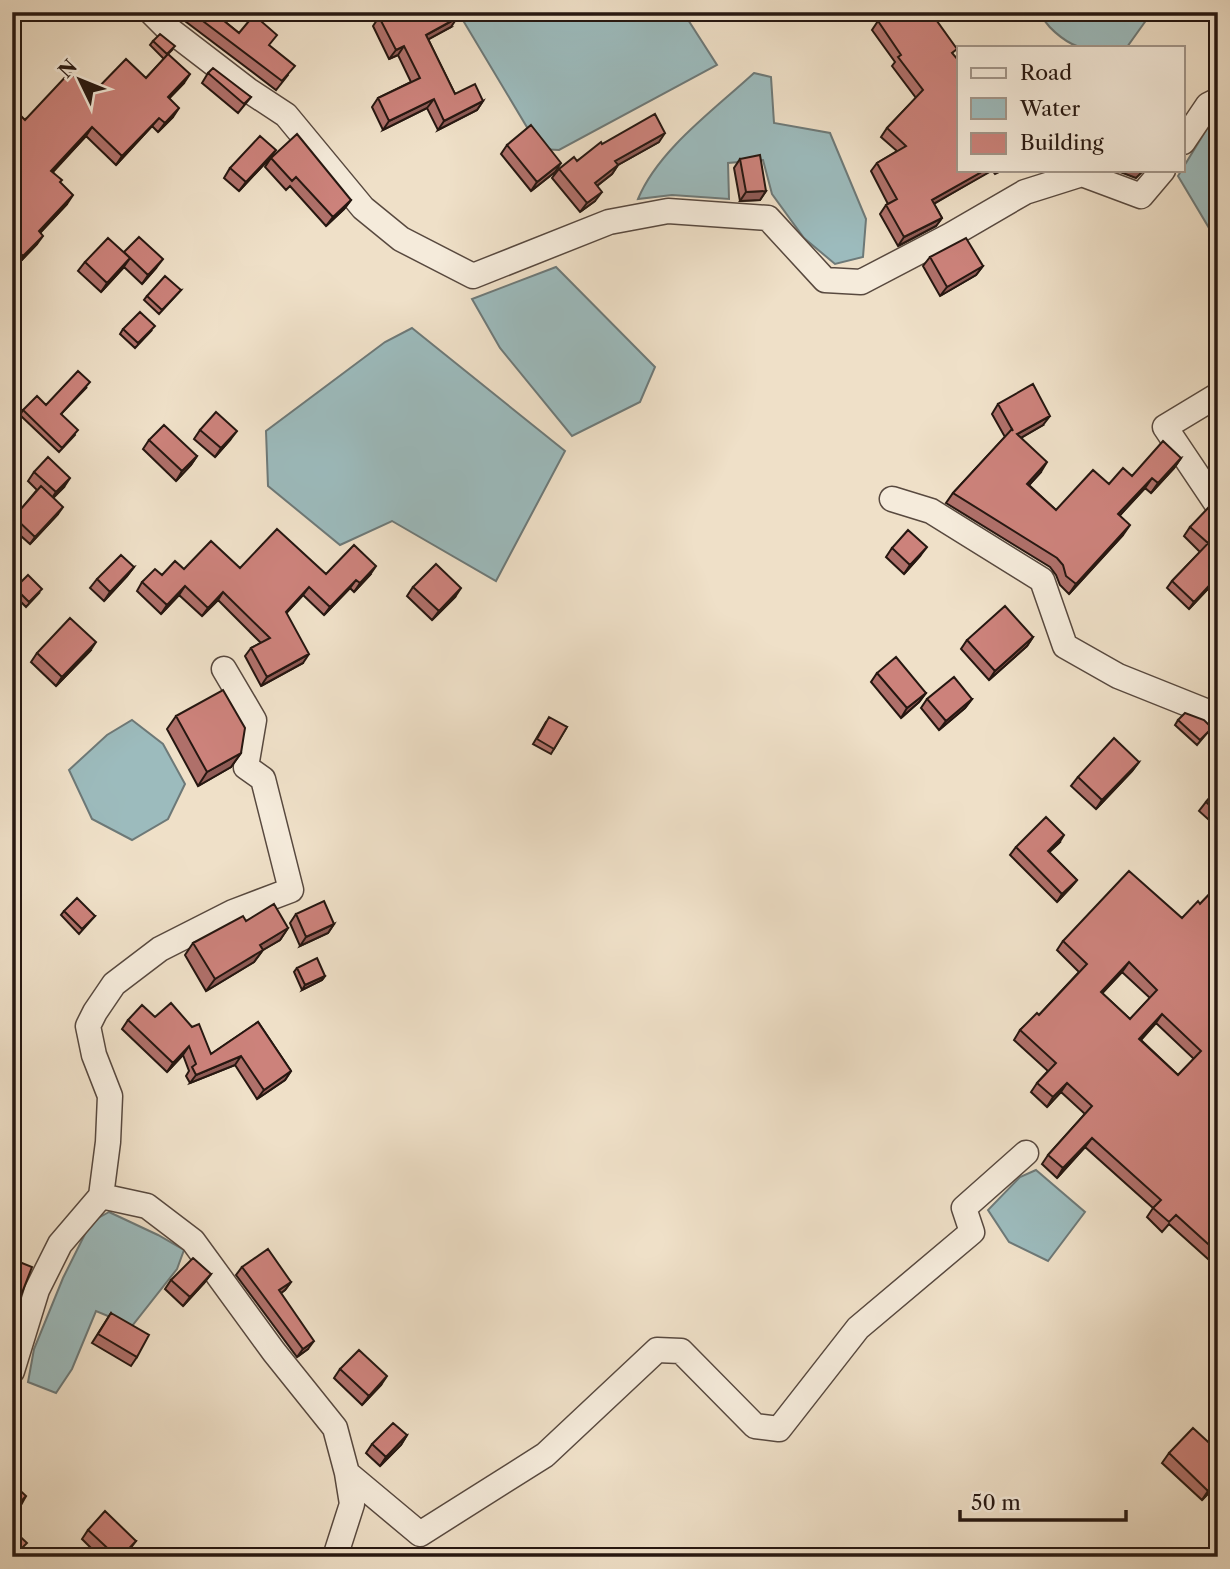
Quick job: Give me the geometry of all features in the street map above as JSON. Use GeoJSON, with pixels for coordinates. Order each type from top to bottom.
{"type":"FeatureCollection","features":[{"type":"Feature","properties":{"kind":"street"},"geometry":{"type":"LineString","coordinates":[[151,12],[166,27],[286,115],[363,208],[401,239],[473,276],[610,222],[668,211],[768,218],[825,280],[861,282],[1025,192],[1082,174],[1142,196],[1161,172]]}},
{"type":"Feature","properties":{"kind":"street"},"geometry":{"type":"LineString","coordinates":[[1184,141],[1208,105],[1218,100]]}},
{"type":"Feature","properties":{"kind":"street"},"geometry":{"type":"LineString","coordinates":[[1218,394],[1165,427],[1218,506]]}},
{"type":"Feature","properties":{"kind":"street"},"geometry":{"type":"LineString","coordinates":[[892,499],[931,511],[1042,580],[1065,646],[1118,676],[1218,716]]}},
{"type":"Feature","properties":{"kind":"street"},"geometry":{"type":"LineString","coordinates":[[12,1371],[37,1290],[60,1244],[101,1196],[108,1142],[110,1096],[94,1055],[88,1026],[95,1012],[114,984],[160,950],[233,912],[291,890],[263,779],[246,766],[254,720],[224,669]]}},
{"type":"Feature","properties":{"kind":"street"},"geometry":{"type":"LineString","coordinates":[[347,1473],[420,1534],[545,1455],[657,1350],[681,1351],[755,1426],[779,1429],[858,1328],[972,1232],[964,1208],[1026,1153]]}},
{"type":"Feature","properties":{"kind":"street"},"geometry":{"type":"LineString","coordinates":[[101,1196],[147,1206],[192,1241],[274,1352],[335,1428],[352,1504],[335,1557]]}},
{"type":"Feature","properties":{"kind":"water"},"geometry":{"type":"Polygon","coordinates":[[[458,12],[683,12],[717,65],[559,150],[540,149],[458,12]]]}},
{"type":"Feature","properties":{"kind":"water"},"geometry":{"type":"Polygon","coordinates":[[[1041,12],[1152,12],[1128,46],[1077,46],[1061,37],[1041,12]]]}},
{"type":"Feature","properties":{"kind":"water"},"geometry":{"type":"Polygon","coordinates":[[[754,73],[771,77],[774,123],[830,133],[866,219],[863,257],[835,264],[804,238],[772,194],[763,160],[728,163],[729,199],[672,195],[638,199],[647,181],[673,147],[754,73]]]}},
{"type":"Feature","properties":{"kind":"water"},"geometry":{"type":"Polygon","coordinates":[[[1218,117],[1218,243],[1178,176],[1184,172],[1184,166],[1211,122],[1218,117]]]}},
{"type":"Feature","properties":{"kind":"water"},"geometry":{"type":"Polygon","coordinates":[[[556,267],[655,367],[640,402],[572,436],[500,348],[472,299],[556,267]]]}},
{"type":"Feature","properties":{"kind":"water"},"geometry":{"type":"Polygon","coordinates":[[[412,328],[565,451],[496,581],[392,521],[340,545],[268,486],[266,431],[385,342],[412,328]]]}},
{"type":"Feature","properties":{"kind":"water"},"geometry":{"type":"Polygon","coordinates":[[[132,720],[163,744],[185,784],[168,819],[132,840],[92,819],[69,770],[107,735],[132,720]]]}},
{"type":"Feature","properties":{"kind":"water"},"geometry":{"type":"Polygon","coordinates":[[[1036,1170],[1085,1212],[1048,1261],[1009,1242],[988,1210],[1020,1177],[1036,1170]]]}},
{"type":"Feature","properties":{"kind":"water"},"geometry":{"type":"Polygon","coordinates":[[[109,1212],[184,1250],[177,1269],[132,1326],[96,1311],[72,1369],[56,1393],[28,1382],[34,1349],[63,1278],[91,1222],[109,1212]]]}},
{"type":"Feature","properties":{"kind":"building"},"geometry":{"type":"Polygon","coordinates":[[[191,12],[213,12],[239,33],[254,15],[277,35],[269,45],[295,66],[282,81],[191,12]]]}},
{"type":"Feature","properties":{"kind":"building"},"geometry":{"type":"Polygon","coordinates":[[[388,12],[454,12],[457,18],[426,35],[455,94],[475,84],[483,101],[444,121],[434,99],[389,121],[378,98],[420,78],[404,46],[396,50],[379,17],[388,12]]]}},
{"type":"Feature","properties":{"kind":"building"},"geometry":{"type":"Polygon","coordinates":[[[890,12],[934,12],[932,14],[957,49],[952,53],[957,59],[957,172],[981,172],[932,200],[942,218],[904,237],[886,205],[897,199],[877,163],[906,146],[887,128],[923,90],[898,57],[901,55],[878,21],[890,12]]]}},
{"type":"Feature","properties":{"kind":"building"},"geometry":{"type":"Polygon","coordinates":[[[160,34],[175,46],[167,54],[153,41],[160,34]]]}},
{"type":"Feature","properties":{"kind":"building"},"geometry":{"type":"Polygon","coordinates":[[[168,54],[190,74],[168,97],[179,108],[165,123],[159,118],[122,156],[92,127],[51,171],[73,195],[39,231],[43,236],[23,256],[12,246],[12,124],[20,115],[25,120],[70,72],[92,94],[126,59],[146,78],[168,54]]]}},
{"type":"Feature","properties":{"kind":"building"},"geometry":{"type":"Polygon","coordinates":[[[213,68],[251,97],[244,104],[208,73],[213,68]]]}},
{"type":"Feature","properties":{"kind":"building"},"geometry":{"type":"Polygon","coordinates":[[[655,114],[665,133],[615,161],[618,165],[595,183],[602,192],[587,203],[559,169],[574,157],[577,161],[601,142],[602,144],[655,114]]]}},
{"type":"Feature","properties":{"kind":"building"},"geometry":{"type":"Polygon","coordinates":[[[531,125],[561,163],[537,182],[507,145],[531,125]]]}},
{"type":"Feature","properties":{"kind":"building"},"geometry":{"type":"Polygon","coordinates":[[[297,134],[351,200],[333,217],[296,177],[292,181],[271,158],[297,134]]]}},
{"type":"Feature","properties":{"kind":"building"},"geometry":{"type":"Polygon","coordinates":[[[260,136],[276,150],[246,182],[230,168],[260,136]]]}},
{"type":"Feature","properties":{"kind":"building"},"geometry":{"type":"Polygon","coordinates":[[[760,155],[766,191],[746,192],[740,159],[760,155]]]}},
{"type":"Feature","properties":{"kind":"building"},"geometry":{"type":"Polygon","coordinates":[[[139,237],[163,259],[148,275],[124,252],[139,237]]]}},
{"type":"Feature","properties":{"kind":"building"},"geometry":{"type":"Polygon","coordinates":[[[108,238],[130,258],[107,283],[85,262],[108,238]]]}},
{"type":"Feature","properties":{"kind":"building"},"geometry":{"type":"Polygon","coordinates":[[[966,238],[983,266],[947,287],[930,257],[966,238]]]}},
{"type":"Feature","properties":{"kind":"building"},"geometry":{"type":"Polygon","coordinates":[[[165,276],[181,290],[162,310],[147,296],[165,276]]]}},
{"type":"Feature","properties":{"kind":"building"},"geometry":{"type":"Polygon","coordinates":[[[140,312],[155,326],[138,343],[123,329],[140,312]]]}},
{"type":"Feature","properties":{"kind":"building"},"geometry":{"type":"Polygon","coordinates":[[[78,371],[90,382],[61,414],[78,430],[62,448],[23,410],[37,396],[46,405],[78,371]]]}},
{"type":"Feature","properties":{"kind":"building"},"geometry":{"type":"Polygon","coordinates":[[[1033,384],[1050,416],[1017,434],[1047,462],[1027,484],[1056,510],[1093,470],[1109,484],[1123,468],[1132,476],[1163,441],[1181,458],[1158,483],[1152,478],[1118,514],[1130,525],[1076,584],[1066,576],[1063,565],[1057,558],[953,493],[1012,429],[998,404],[1033,384]]]}},
{"type":"Feature","properties":{"kind":"building"},"geometry":{"type":"Polygon","coordinates":[[[216,412],[237,431],[221,448],[200,430],[216,412]]]}},
{"type":"Feature","properties":{"kind":"building"},"geometry":{"type":"Polygon","coordinates":[[[164,425],[197,456],[182,471],[149,440],[164,425]]]}},
{"type":"Feature","properties":{"kind":"building"},"geometry":{"type":"Polygon","coordinates":[[[48,457],[70,478],[56,492],[34,472],[48,457]]]}},
{"type":"Feature","properties":{"kind":"building"},"geometry":{"type":"Polygon","coordinates":[[[41,486],[63,507],[35,537],[14,517],[41,486]]]}},
{"type":"Feature","properties":{"kind":"building"},"geometry":{"type":"Polygon","coordinates":[[[1208,508],[1218,517],[1218,532],[1208,543],[1190,527],[1208,508]]]}},
{"type":"Feature","properties":{"kind":"building"},"geometry":{"type":"Polygon","coordinates":[[[277,529],[326,574],[354,545],[376,566],[360,583],[356,580],[330,607],[309,587],[286,612],[309,654],[267,677],[251,648],[270,638],[223,592],[208,608],[185,586],[167,605],[142,582],[155,569],[162,575],[175,561],[184,569],[211,541],[240,568],[277,529]]]}},
{"type":"Feature","properties":{"kind":"building"},"geometry":{"type":"Polygon","coordinates":[[[908,530],[927,547],[910,565],[892,548],[908,530]]]}},
{"type":"Feature","properties":{"kind":"building"},"geometry":{"type":"Polygon","coordinates":[[[1214,537],[1218,540],[1218,576],[1194,602],[1172,581],[1214,537]]]}},
{"type":"Feature","properties":{"kind":"building"},"geometry":{"type":"Polygon","coordinates":[[[121,555],[134,567],[110,592],[97,579],[121,555]]]}},
{"type":"Feature","properties":{"kind":"building"},"geometry":{"type":"Polygon","coordinates":[[[436,564],[461,588],[439,611],[413,587],[436,564]]]}},
{"type":"Feature","properties":{"kind":"building"},"geometry":{"type":"Polygon","coordinates":[[[28,575],[42,589],[29,602],[15,588],[28,575]]]}},
{"type":"Feature","properties":{"kind":"building"},"geometry":{"type":"Polygon","coordinates":[[[1005,606],[1033,637],[995,671],[967,640],[1005,606]]]}},
{"type":"Feature","properties":{"kind":"building"},"geometry":{"type":"Polygon","coordinates":[[[70,618],[96,642],[62,677],[37,653],[70,618]]]}},
{"type":"Feature","properties":{"kind":"building"},"geometry":{"type":"Polygon","coordinates":[[[896,657],[926,693],[907,708],[877,673],[896,657]]]}},
{"type":"Feature","properties":{"kind":"building"},"geometry":{"type":"Polygon","coordinates":[[[954,677],[972,699],[946,721],[927,699],[954,677]]]}},
{"type":"Feature","properties":{"kind":"building"},"geometry":{"type":"Polygon","coordinates":[[[223,690],[245,728],[241,753],[207,772],[176,716],[223,690]]]}},
{"type":"Feature","properties":{"kind":"building"},"geometry":{"type":"Polygon","coordinates":[[[1185,713],[1204,720],[1212,728],[1200,740],[1178,720],[1185,713]]]}},
{"type":"Feature","properties":{"kind":"building"},"geometry":{"type":"Polygon","coordinates":[[[549,717],[567,727],[554,749],[537,739],[549,717]]]}},
{"type":"Feature","properties":{"kind":"building"},"geometry":{"type":"Polygon","coordinates":[[[1114,738],[1139,762],[1102,800],[1078,777],[1114,738]]]}},
{"type":"Feature","properties":{"kind":"building"},"geometry":{"type":"Polygon","coordinates":[[[1218,788],[1218,813],[1206,802],[1218,788]]]}},
{"type":"Feature","properties":{"kind":"building"},"geometry":{"type":"Polygon","coordinates":[[[1046,817],[1064,835],[1048,851],[1077,880],[1062,894],[1016,847],[1046,817]]]}},
{"type":"Feature","properties":{"kind":"building"},"geometry":{"type":"Polygon","coordinates":[[[1129,871],[1182,918],[1218,885],[1218,1253],[1176,1215],[1169,1222],[1153,1208],[1161,1200],[1092,1138],[1063,1168],[1048,1155],[1092,1106],[1067,1083],[1053,1097],[1037,1083],[1056,1063],[1020,1030],[1037,1013],[1039,1015],[1087,964],[1063,941],[1129,871]],[[1129,962],[1101,992],[1130,1019],[1157,990],[1129,962]],[[1162,1014],[1139,1039],[1178,1075],[1201,1051],[1162,1014]]]}},
{"type":"Feature","properties":{"kind":"building"},"geometry":{"type":"Polygon","coordinates":[[[77,898],[95,916],[82,929],[64,911],[77,898]]]}},
{"type":"Feature","properties":{"kind":"building"},"geometry":{"type":"Polygon","coordinates":[[[324,901],[334,924],[306,937],[296,914],[324,901]]]}},
{"type":"Feature","properties":{"kind":"building"},"geometry":{"type":"Polygon","coordinates":[[[274,904],[288,928],[260,945],[263,950],[215,979],[193,943],[243,916],[246,921],[274,904]]]}},
{"type":"Feature","properties":{"kind":"building"},"geometry":{"type":"Polygon","coordinates":[[[317,958],[325,976],[305,985],[297,968],[317,958]]]}},
{"type":"Feature","properties":{"kind":"building"},"geometry":{"type":"Polygon","coordinates":[[[171,1003],[192,1027],[199,1024],[211,1054],[258,1022],[291,1071],[264,1090],[241,1056],[196,1075],[192,1067],[196,1064],[189,1046],[173,1063],[128,1020],[142,1005],[155,1017],[171,1003]]]}},
{"type":"Feature","properties":{"kind":"building"},"geometry":{"type":"Polygon","coordinates":[[[268,1249],[291,1282],[279,1290],[314,1341],[303,1349],[242,1267],[268,1249]]]}},
{"type":"Feature","properties":{"kind":"building"},"geometry":{"type":"Polygon","coordinates":[[[193,1258],[211,1274],[190,1297],[171,1280],[193,1258]]]}},
{"type":"Feature","properties":{"kind":"building"},"geometry":{"type":"Polygon","coordinates":[[[12,1259],[32,1267],[18,1303],[12,1300],[12,1259]]]}},
{"type":"Feature","properties":{"kind":"building"},"geometry":{"type":"Polygon","coordinates":[[[111,1313],[149,1335],[137,1357],[98,1334],[111,1313]]]}},
{"type":"Feature","properties":{"kind":"building"},"geometry":{"type":"Polygon","coordinates":[[[359,1350],[387,1376],[369,1396],[340,1369],[359,1350]]]}},
{"type":"Feature","properties":{"kind":"building"},"geometry":{"type":"Polygon","coordinates":[[[393,1423],[407,1435],[386,1457],[372,1444],[393,1423]]]}},
{"type":"Feature","properties":{"kind":"building"},"geometry":{"type":"Polygon","coordinates":[[[1193,1428],[1218,1451],[1218,1481],[1208,1491],[1169,1453],[1193,1428]]]}},
{"type":"Feature","properties":{"kind":"building"},"geometry":{"type":"Polygon","coordinates":[[[12,1483],[26,1496],[12,1511],[12,1483]]]}},
{"type":"Feature","properties":{"kind":"building"},"geometry":{"type":"Polygon","coordinates":[[[105,1511],[136,1541],[121,1557],[117,1557],[88,1530],[105,1511]]]}},
{"type":"Feature","properties":{"kind":"building"},"geometry":{"type":"Polygon","coordinates":[[[12,1529],[27,1543],[13,1557],[12,1557],[12,1529]]]}}]}
